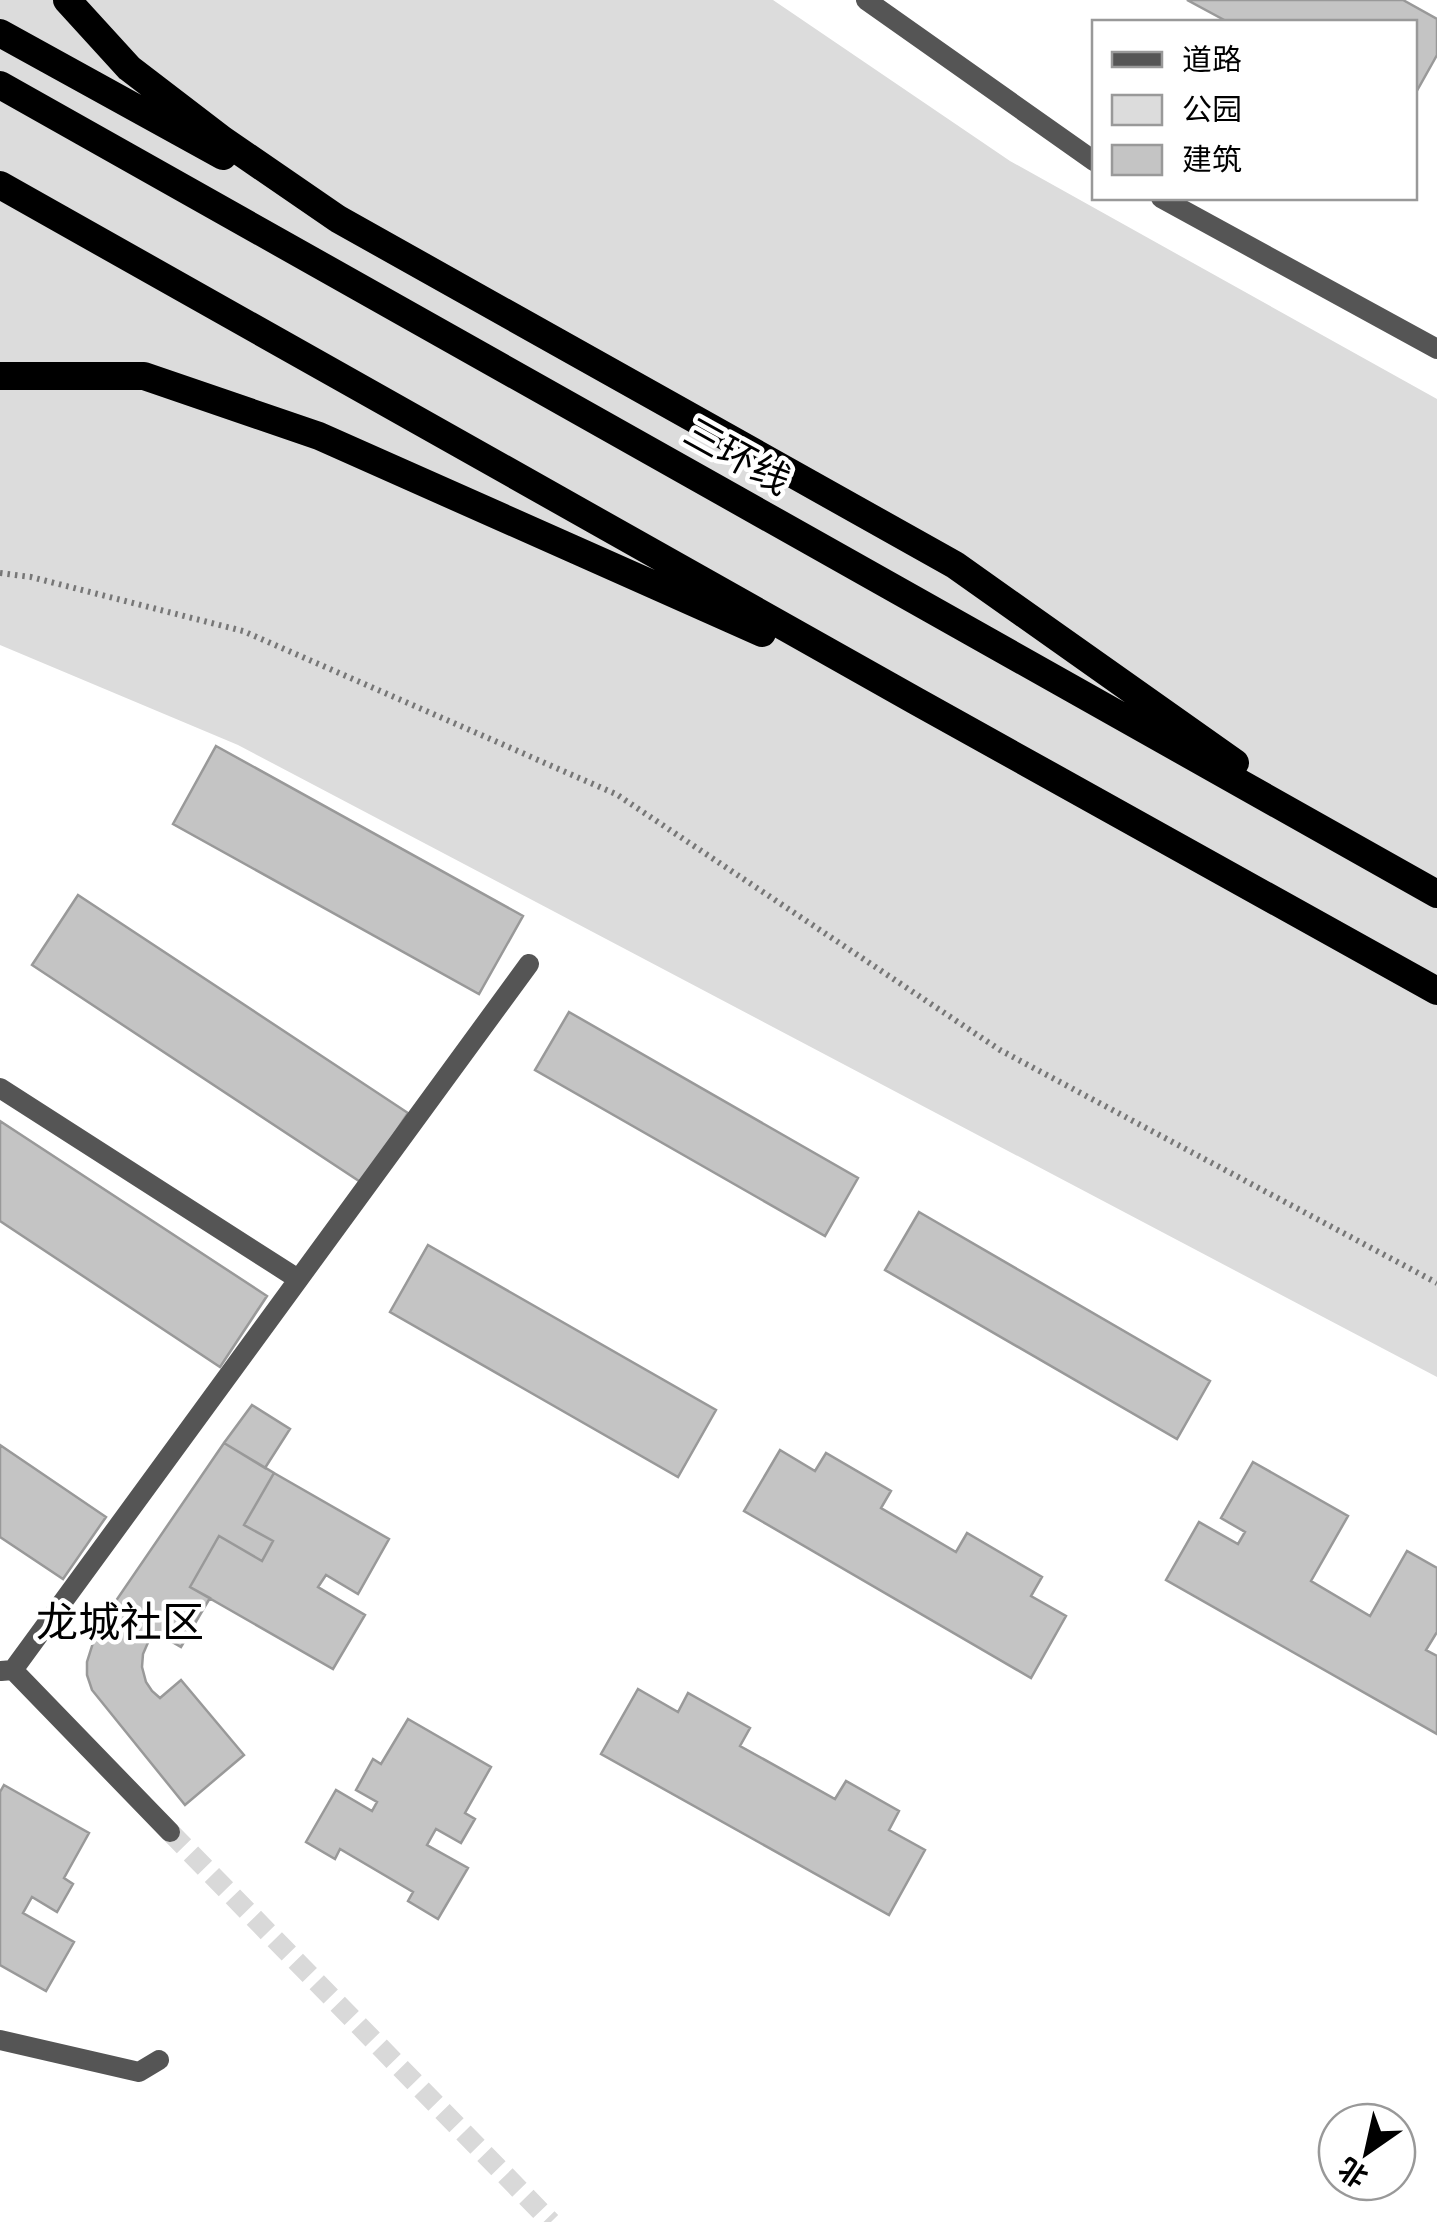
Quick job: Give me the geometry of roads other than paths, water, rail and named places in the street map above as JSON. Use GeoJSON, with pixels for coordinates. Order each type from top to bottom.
{"type":"FeatureCollection","features":[{"type":"Feature","properties":{"kind":"highway"},"geometry":{"type":"LineString","coordinates":[[67,0],[128,68],[338,220]]}},
{"type":"Feature","properties":{"kind":"highway"},"geometry":{"type":"LineString","coordinates":[[0,33],[954,564],[1358,850]]}},
{"type":"Feature","properties":{"kind":"highway","name":"三环线"},"geometry":{"type":"LineString","coordinates":[[0,85],[1437,894]]}},
{"type":"Feature","properties":{"kind":"highway"},"geometry":{"type":"LineString","coordinates":[[0,185],[1437,991]]}},
{"type":"Feature","properties":{"kind":"highway"},"geometry":{"type":"LineString","coordinates":[[0,376],[144,376],[319,436],[916,701]]}},
{"type":"Feature","properties":{"kind":"street"},"geometry":{"type":"LineString","coordinates":[[866,0],[1092,160]]}},
{"type":"Feature","properties":{"kind":"street"},"geometry":{"type":"LineString","coordinates":[[1165,200],[1437,349]]}},
{"type":"Feature","properties":{"kind":"street"},"geometry":{"type":"LineString","coordinates":[[170,1832],[6,1671],[529,964]]}},
{"type":"Feature","properties":{"kind":"street"},"geometry":{"type":"LineString","coordinates":[[0,1088],[298,1279]]}},
{"type":"Feature","properties":{"kind":"street"},"geometry":{"type":"LineString","coordinates":[[0,2040],[138,2072],[159,2060]]}},
{"type":"Feature","properties":{"kind":"tunnel"},"geometry":{"type":"LineString","coordinates":[[170,1832],[551,2222]]}},
{"type":"Feature","properties":{"kind":"district","name":"龙城社区"},"geometry":{"type":"Point","coordinates":[120,1623]}}]}
